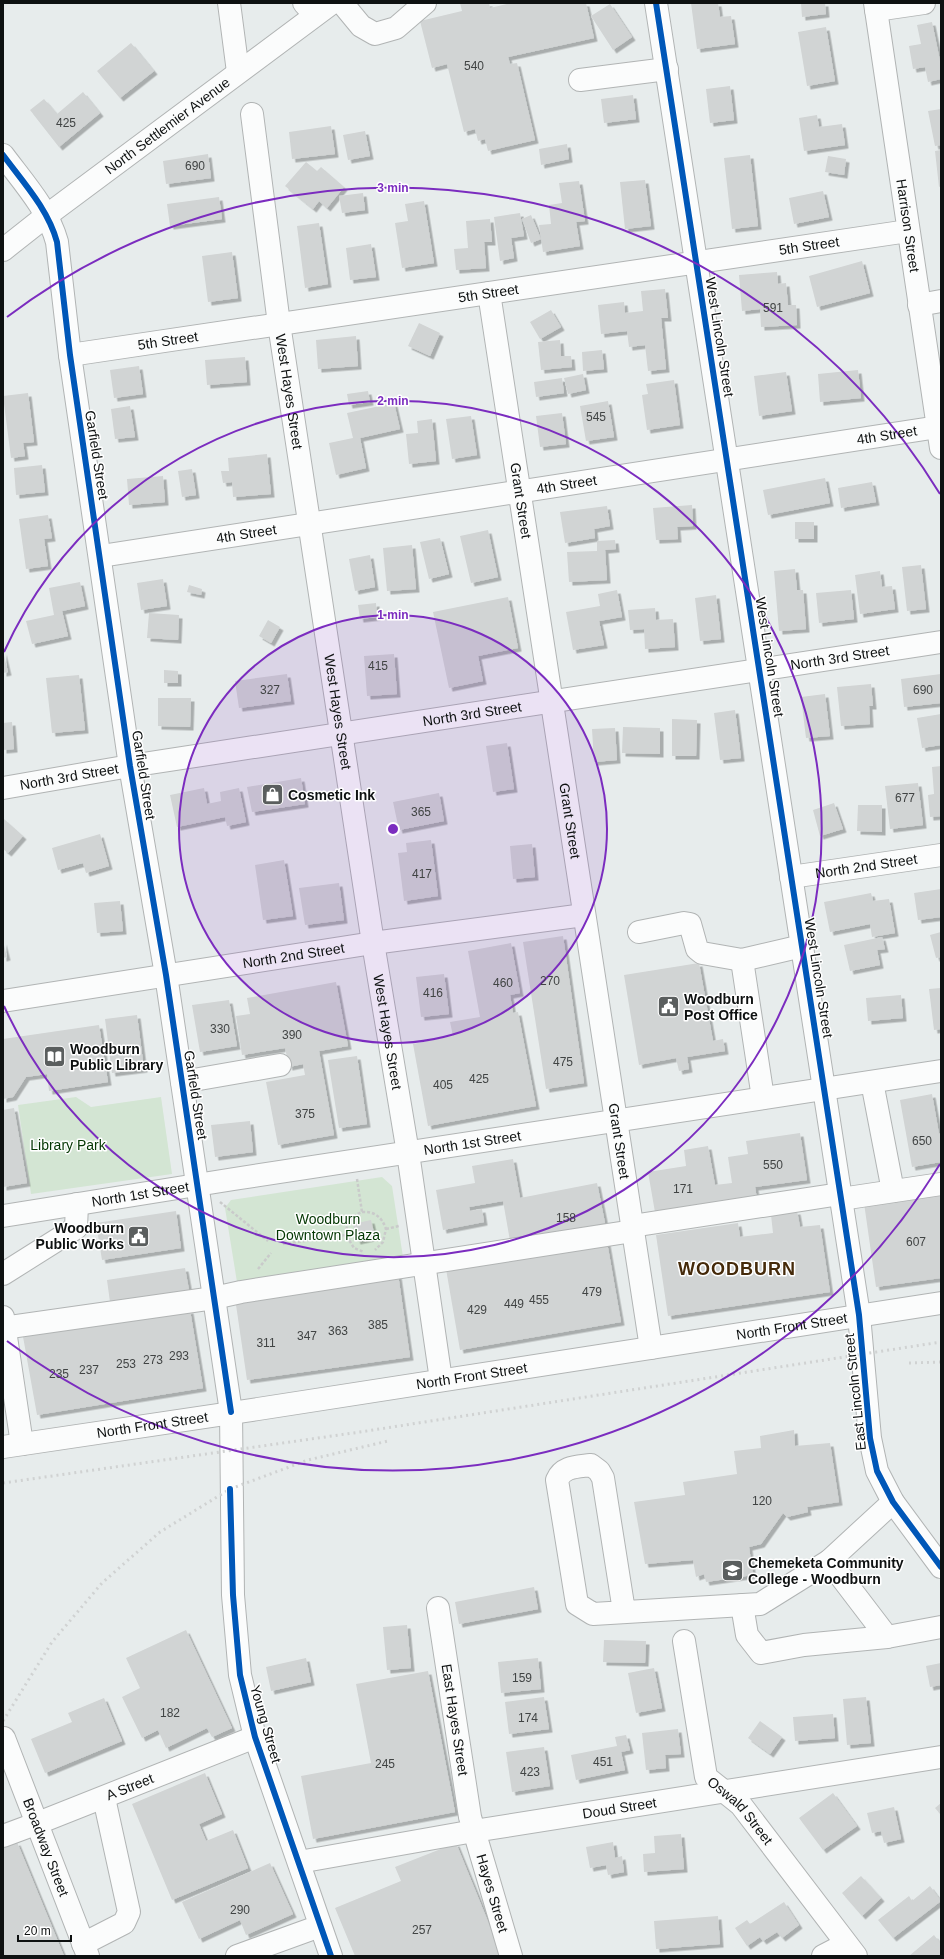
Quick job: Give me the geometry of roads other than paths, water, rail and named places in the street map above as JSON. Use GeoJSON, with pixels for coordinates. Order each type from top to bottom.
{"type":"FeatureCollection","features":[{"type":"Feature","properties":{"kind":"street"},"geometry":{"type":"LineString","coordinates":[[229,3],[238,72]]}},
{"type":"Feature","properties":{"kind":"street"},"geometry":{"type":"LineString","coordinates":[[342,3],[361,26],[375,34],[396,28],[425,3]]}},
{"type":"Feature","properties":{"kind":"street","name":"West Lincoln Street"},"geometry":{"type":"LineString","coordinates":[[656,3],[859,1315]]}},
{"type":"Feature","properties":{"kind":"street"},"geometry":{"type":"LineString","coordinates":[[875,7],[924,3]]}},
{"type":"Feature","properties":{"kind":"street","name":"North Settlemier Avenue"},"geometry":{"type":"LineString","coordinates":[[3,250],[238,72],[317,7]]}},
{"type":"Feature","properties":{"kind":"street","name":"Harrison Street"},"geometry":{"type":"LineString","coordinates":[[875,7],[919,305],[939,426]]}},
{"type":"Feature","properties":{"kind":"street"},"geometry":{"type":"LineString","coordinates":[[580,80],[667,69]]}},
{"type":"Feature","properties":{"kind":"street","name":"West Hayes Street"},"geometry":{"type":"LineString","coordinates":[[252,114],[279,324],[374,943],[408,1153],[441,1380]]}},
{"type":"Feature","properties":{"kind":"street","name":"Garfield Street"},"geometry":{"type":"LineString","coordinates":[[3,155],[46,216],[54,231],[57,242],[70,355],[101,556],[130,766],[166,975],[231,1412]]}},
{"type":"Feature","properties":{"kind":"street","name":"5th Street"},"geometry":{"type":"LineString","coordinates":[[70,355],[908,230]]}},
{"type":"Feature","properties":{"kind":"street","name":"Grant Street"},"geometry":{"type":"LineString","coordinates":[[488,293],[520,491],[651,1348]]}},
{"type":"Feature","properties":{"kind":"street"},"geometry":{"type":"LineString","coordinates":[[919,305],[941,301]]}},
{"type":"Feature","properties":{"kind":"street","name":"4th Street"},"geometry":{"type":"LineString","coordinates":[[101,556],[939,426]]}},
{"type":"Feature","properties":{"kind":"street","name":"North 3rd Street"},"geometry":{"type":"LineString","coordinates":[[3,788],[130,766],[342,735],[941,642]]}},
{"type":"Feature","properties":{"kind":"street","name":"North 2nd Street"},"geometry":{"type":"LineString","coordinates":[[791,877],[941,855]]}},
{"type":"Feature","properties":{"kind":"street","name":"North 2nd Street"},"geometry":{"type":"LineString","coordinates":[[3,1001],[374,943],[584,915]]}},
{"type":"Feature","properties":{"kind":"street"},"geometry":{"type":"LineString","coordinates":[[639,932],[684,923],[690,924],[697,949],[702,953],[742,960],[802,946]]}},
{"type":"Feature","properties":{"kind":"street"},"geometry":{"type":"LineString","coordinates":[[742,960],[763,1098]]}},
{"type":"Feature","properties":{"kind":"street"},"geometry":{"type":"LineString","coordinates":[[182,1082],[280,1065]]}},
{"type":"Feature","properties":{"kind":"street","name":"North 1st Street"},"geometry":{"type":"LineString","coordinates":[[3,1216],[616,1120],[941,1071]]}},
{"type":"Feature","properties":{"kind":"street"},"geometry":{"type":"LineString","coordinates":[[872,1082],[893,1191]]}},
{"type":"Feature","properties":{"kind":"street"},"geometry":{"type":"LineString","coordinates":[[12,1445],[4,1324],[214,1298],[241,1292],[633,1228],[841,1197],[941,1184]]}},
{"type":"Feature","properties":{"kind":"street"},"geometry":{"type":"LineString","coordinates":[[3,1274],[76,1228],[78,1204]]}},
{"type":"Feature","properties":{"kind":"street","name":"North Front Street"},"geometry":{"type":"LineString","coordinates":[[12,1445],[941,1303]]}},
{"type":"Feature","properties":{"kind":"street","name":"East Lincoln Street"},"geometry":{"type":"LineString","coordinates":[[859,1315],[872,1444],[877,1471],[893,1502],[941,1567]]}},
{"type":"Feature","properties":{"kind":"street","name":"Young Street"},"geometry":{"type":"LineString","coordinates":[[231,1412],[231,1497],[235,1634],[240,1675],[256,1737],[330,1956]]}},
{"type":"Feature","properties":{"kind":"street"},"geometry":{"type":"LineString","coordinates":[[624,1611],[603,1478],[599,1471],[591,1465],[567,1468],[560,1473],[557,1480],[577,1604],[593,1614],[760,1604],[829,1561],[893,1502]]}},
{"type":"Feature","properties":{"kind":"street"},"geometry":{"type":"LineString","coordinates":[[829,1561],[887,1637]]}},
{"type":"Feature","properties":{"kind":"street"},"geometry":{"type":"LineString","coordinates":[[742,1605],[747,1635],[761,1653],[804,1645],[887,1637],[941,1627]]}},
{"type":"Feature","properties":{"kind":"street","name":"East Hayes Street"},"geometry":{"type":"LineString","coordinates":[[438,1608],[470,1817],[474,1831]]}},
{"type":"Feature","properties":{"kind":"street","name":"Oswald Street"},"geometry":{"type":"LineString","coordinates":[[684,1641],[706,1777],[722,1791],[742,1805],[851,1950]]}},
{"type":"Feature","properties":{"kind":"street","name":"A Street"},"geometry":{"type":"LineString","coordinates":[[3,1836],[38,1824],[256,1737]]}},
{"type":"Feature","properties":{"kind":"street","name":"Broadway Street"},"geometry":{"type":"LineString","coordinates":[[4,1738],[85,1950]]}},
{"type":"Feature","properties":{"kind":"street","name":"Doud Street"},"geometry":{"type":"LineString","coordinates":[[299,1862],[474,1831],[941,1757]]}},
{"type":"Feature","properties":{"kind":"street"},"geometry":{"type":"LineString","coordinates":[[85,1950],[124,1923],[129,1912],[104,1798]]}},
{"type":"Feature","properties":{"kind":"street","name":"Hayes Street"},"geometry":{"type":"LineString","coordinates":[[474,1831],[511,1956]]}},
{"type":"Feature","properties":{"kind":"street"},"geometry":{"type":"LineString","coordinates":[[237,1956],[320,1926]]}},
{"type":"Feature","properties":{"kind":"street"},"geometry":{"type":"LineString","coordinates":[[823,1956],[851,1950]]}},
{"type":"Feature","properties":{"kind":"railway"},"geometry":{"type":"LineString","coordinates":[[3,1483],[360,1432],[941,1342]]}},
{"type":"Feature","properties":{"kind":"railway"},"geometry":{"type":"LineString","coordinates":[[909,1363],[941,1362]]}},
{"type":"Feature","properties":{"kind":"railway"},"geometry":{"type":"LineString","coordinates":[[3,1721],[52,1642],[102,1583],[160,1532],[230,1489],[308,1460],[388,1441]]}},
{"type":"Feature","properties":{"kind":"place","name":"Cosmetic Ink"},"geometry":{"type":"Point","coordinates":[272,795]}},
{"type":"Feature","properties":{"kind":"place","name":"Woodburn Post Office"},"geometry":{"type":"Point","coordinates":[668,1007]}},
{"type":"Feature","properties":{"kind":"place","name":"Woodburn Public Library"},"geometry":{"type":"Point","coordinates":[54,1057]}},
{"type":"Feature","properties":{"kind":"place","name":"Woodburn Public Works"},"geometry":{"type":"Point","coordinates":[139,1236]}},
{"type":"Feature","properties":{"kind":"place","name":"Chemeketa Community College - Woodburn"},"geometry":{"type":"Point","coordinates":[732,1571]}},
{"type":"Feature","properties":{"kind":"district","name":"WOODBURN"},"geometry":{"type":"Point","coordinates":[737,1269]}},
{"type":"Feature","properties":{"kind":"park label","name":"Library Park"},"geometry":{"type":"Point","coordinates":[68,1145]}},
{"type":"Feature","properties":{"kind":"park label","name":"Woodburn Downtown Plaza"},"geometry":{"type":"Point","coordinates":[328,1228]}}]}
